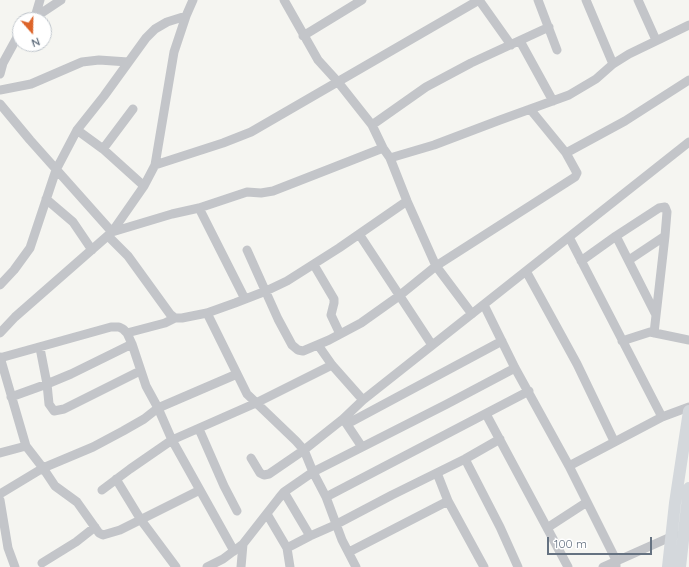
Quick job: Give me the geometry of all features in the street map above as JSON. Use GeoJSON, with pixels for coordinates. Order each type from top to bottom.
{"type":"FeatureCollection","features":[{"type":"Feature","properties":{"kind":"main road"},"geometry":{"type":"LineString","coordinates":[[668,567],[689,411]]}},
{"type":"Feature","properties":{"kind":"main road"},"geometry":{"type":"LineString","coordinates":[[680,567],[687,528],[689,488]]}},
{"type":"Feature","properties":{"kind":"street"},"geometry":{"type":"LineString","coordinates":[[35,12],[40,0]]}},
{"type":"Feature","properties":{"kind":"street"},"geometry":{"type":"LineString","coordinates":[[42,12],[61,0]]}},
{"type":"Feature","properties":{"kind":"street"},"geometry":{"type":"LineString","coordinates":[[0,333],[15,317],[110,234],[144,186],[155,165],[174,52],[193,0]]}},
{"type":"Feature","properties":{"kind":"street"},"geometry":{"type":"LineString","coordinates":[[284,0],[303,36],[318,60],[338,82],[372,125],[383,148],[390,158],[407,201],[436,266],[472,314]]}},
{"type":"Feature","properties":{"kind":"street"},"geometry":{"type":"LineString","coordinates":[[303,36],[362,0]]}},
{"type":"Feature","properties":{"kind":"street"},"geometry":{"type":"LineString","coordinates":[[155,165],[223,143],[251,132],[479,0],[511,45]]}},
{"type":"Feature","properties":{"kind":"street"},"geometry":{"type":"LineString","coordinates":[[538,0],[557,50]]}},
{"type":"Feature","properties":{"kind":"street"},"geometry":{"type":"LineString","coordinates":[[586,0],[613,64]]}},
{"type":"Feature","properties":{"kind":"street"},"geometry":{"type":"LineString","coordinates":[[638,0],[656,40]]}},
{"type":"Feature","properties":{"kind":"street"},"geometry":{"type":"LineString","coordinates":[[0,285],[14,270],[30,248],[56,170],[77,130],[104,96],[146,38],[155,29],[167,22],[186,16]]}},
{"type":"Feature","properties":{"kind":"street"},"geometry":{"type":"LineString","coordinates":[[390,158],[434,145],[569,95],[596,79],[613,64],[629,54],[689,25]]}},
{"type":"Feature","properties":{"kind":"street"},"geometry":{"type":"LineString","coordinates":[[372,125],[426,87],[472,63],[549,28]]}},
{"type":"Feature","properties":{"kind":"street"},"geometry":{"type":"LineString","coordinates":[[520,41],[553,101]]}},
{"type":"Feature","properties":{"kind":"street"},"geometry":{"type":"LineString","coordinates":[[0,74],[3,64],[12,47]]}},
{"type":"Feature","properties":{"kind":"street"},"geometry":{"type":"LineString","coordinates":[[0,90],[31,84],[82,62],[99,60],[128,62]]}},
{"type":"Feature","properties":{"kind":"street"},"geometry":{"type":"LineString","coordinates":[[566,153],[625,121],[689,80]]}},
{"type":"Feature","properties":{"kind":"street"},"geometry":{"type":"LineString","coordinates":[[0,104],[128,256],[170,314],[175,318]]}},
{"type":"Feature","properties":{"kind":"street"},"geometry":{"type":"LineString","coordinates":[[103,149],[133,109]]}},
{"type":"Feature","properties":{"kind":"street"},"geometry":{"type":"LineString","coordinates":[[247,250],[278,319],[292,345],[298,350],[303,351],[318,345],[361,323],[399,296],[436,266],[575,177],[577,173],[566,153],[530,109]]}},
{"type":"Feature","properties":{"kind":"street"},"geometry":{"type":"LineString","coordinates":[[77,130],[103,149],[144,186]]}},
{"type":"Feature","properties":{"kind":"street"},"geometry":{"type":"LineString","coordinates":[[345,421],[363,400],[689,142]]}},
{"type":"Feature","properties":{"kind":"street"},"geometry":{"type":"LineString","coordinates":[[110,234],[172,214],[199,208],[247,192],[261,193],[273,191],[383,148]]}},
{"type":"Feature","properties":{"kind":"street"},"geometry":{"type":"LineString","coordinates":[[46,199],[73,222],[92,250]]}},
{"type":"Feature","properties":{"kind":"street"},"geometry":{"type":"LineString","coordinates":[[126,333],[159,325],[175,318],[207,313],[266,291],[287,281],[314,264],[407,201]]}},
{"type":"Feature","properties":{"kind":"street"},"geometry":{"type":"LineString","coordinates":[[581,261],[616,236],[662,207],[665,207],[667,212],[665,236],[654,333]]}},
{"type":"Feature","properties":{"kind":"street"},"geometry":{"type":"LineString","coordinates":[[199,208],[245,299]]}},
{"type":"Feature","properties":{"kind":"street"},"geometry":{"type":"LineString","coordinates":[[359,234],[432,345]]}},
{"type":"Feature","properties":{"kind":"street"},"geometry":{"type":"LineString","coordinates":[[616,236],[656,315]]}},
{"type":"Feature","properties":{"kind":"street"},"geometry":{"type":"LineString","coordinates":[[628,260],[665,236]]}},
{"type":"Feature","properties":{"kind":"street"},"geometry":{"type":"LineString","coordinates":[[569,237],[662,417]]}},
{"type":"Feature","properties":{"kind":"street"},"geometry":{"type":"LineString","coordinates":[[314,264],[334,299],[331,315],[340,334]]}},
{"type":"Feature","properties":{"kind":"street"},"geometry":{"type":"LineString","coordinates":[[526,271],[577,364],[614,441]]}},
{"type":"Feature","properties":{"kind":"street"},"geometry":{"type":"LineString","coordinates":[[484,305],[515,368],[569,466],[616,564]]}},
{"type":"Feature","properties":{"kind":"street"},"geometry":{"type":"LineString","coordinates":[[207,313],[247,394],[304,450],[326,497],[336,525],[356,567]]}},
{"type":"Feature","properties":{"kind":"street"},"geometry":{"type":"LineString","coordinates":[[200,490],[120,530],[103,535],[99,533],[77,502],[55,486],[26,446],[0,358],[40,348],[110,327],[119,327],[126,333],[132,344],[146,386],[158,408],[172,440],[200,490],[234,551]]}},
{"type":"Feature","properties":{"kind":"street"},"geometry":{"type":"LineString","coordinates":[[622,341],[650,332],[689,340]]}},
{"type":"Feature","properties":{"kind":"street"},"geometry":{"type":"LineString","coordinates":[[251,458],[260,473],[264,475],[269,474],[345,421],[502,341]]}},
{"type":"Feature","properties":{"kind":"street"},"geometry":{"type":"LineString","coordinates":[[11,397],[71,374],[132,344]]}},
{"type":"Feature","properties":{"kind":"street"},"geometry":{"type":"LineString","coordinates":[[318,345],[332,365],[363,400]]}},
{"type":"Feature","properties":{"kind":"street"},"geometry":{"type":"LineString","coordinates":[[40,348],[49,404],[54,411],[58,411],[140,371]]}},
{"type":"Feature","properties":{"kind":"street"},"geometry":{"type":"LineString","coordinates":[[102,490],[172,440],[256,403],[332,365]]}},
{"type":"Feature","properties":{"kind":"street"},"geometry":{"type":"LineString","coordinates":[[207,567],[223,559],[243,544],[284,492],[313,472],[515,368]]}},
{"type":"Feature","properties":{"kind":"street"},"geometry":{"type":"LineString","coordinates":[[0,494],[43,468],[93,447],[123,431],[144,419],[158,408],[237,374]]}},
{"type":"Feature","properties":{"kind":"street"},"geometry":{"type":"LineString","coordinates":[[326,497],[529,391]]}},
{"type":"Feature","properties":{"kind":"street"},"geometry":{"type":"LineString","coordinates":[[569,466],[662,417],[689,408]]}},
{"type":"Feature","properties":{"kind":"street"},"geometry":{"type":"LineString","coordinates":[[486,414],[568,567]]}},
{"type":"Feature","properties":{"kind":"street"},"geometry":{"type":"LineString","coordinates":[[345,421],[362,447]]}},
{"type":"Feature","properties":{"kind":"street"},"geometry":{"type":"LineString","coordinates":[[199,429],[224,486],[237,511]]}},
{"type":"Feature","properties":{"kind":"street"},"geometry":{"type":"LineString","coordinates":[[287,548],[336,525],[392,495],[465,459],[500,439]]}},
{"type":"Feature","properties":{"kind":"street"},"geometry":{"type":"LineString","coordinates":[[0,453],[26,446]]}},
{"type":"Feature","properties":{"kind":"street"},"geometry":{"type":"LineString","coordinates":[[465,459],[500,527],[518,567]]}},
{"type":"Feature","properties":{"kind":"street"},"geometry":{"type":"LineString","coordinates":[[437,473],[448,501],[484,567]]}},
{"type":"Feature","properties":{"kind":"street"},"geometry":{"type":"LineString","coordinates":[[116,479],[141,520],[176,567]]}},
{"type":"Feature","properties":{"kind":"street"},"geometry":{"type":"LineString","coordinates":[[284,492],[310,536]]}},
{"type":"Feature","properties":{"kind":"street"},"geometry":{"type":"LineString","coordinates":[[0,500],[1,514],[8,548],[15,567]]}},
{"type":"Feature","properties":{"kind":"street"},"geometry":{"type":"LineString","coordinates":[[349,552],[448,501]]}},
{"type":"Feature","properties":{"kind":"street"},"geometry":{"type":"LineString","coordinates":[[547,528],[587,502]]}},
{"type":"Feature","properties":{"kind":"street"},"geometry":{"type":"LineString","coordinates":[[267,514],[287,548],[290,567]]}},
{"type":"Feature","properties":{"kind":"street"},"geometry":{"type":"LineString","coordinates":[[42,563],[76,542],[96,527]]}},
{"type":"Feature","properties":{"kind":"street"},"geometry":{"type":"LineString","coordinates":[[603,567],[616,564],[687,528]]}},
{"type":"Feature","properties":{"kind":"street"},"geometry":{"type":"LineString","coordinates":[[240,567],[243,544]]}},
{"type":"Feature","properties":{"kind":"street"},"geometry":{"type":"LineString","coordinates":[[0,553],[8,548]]}}]}
